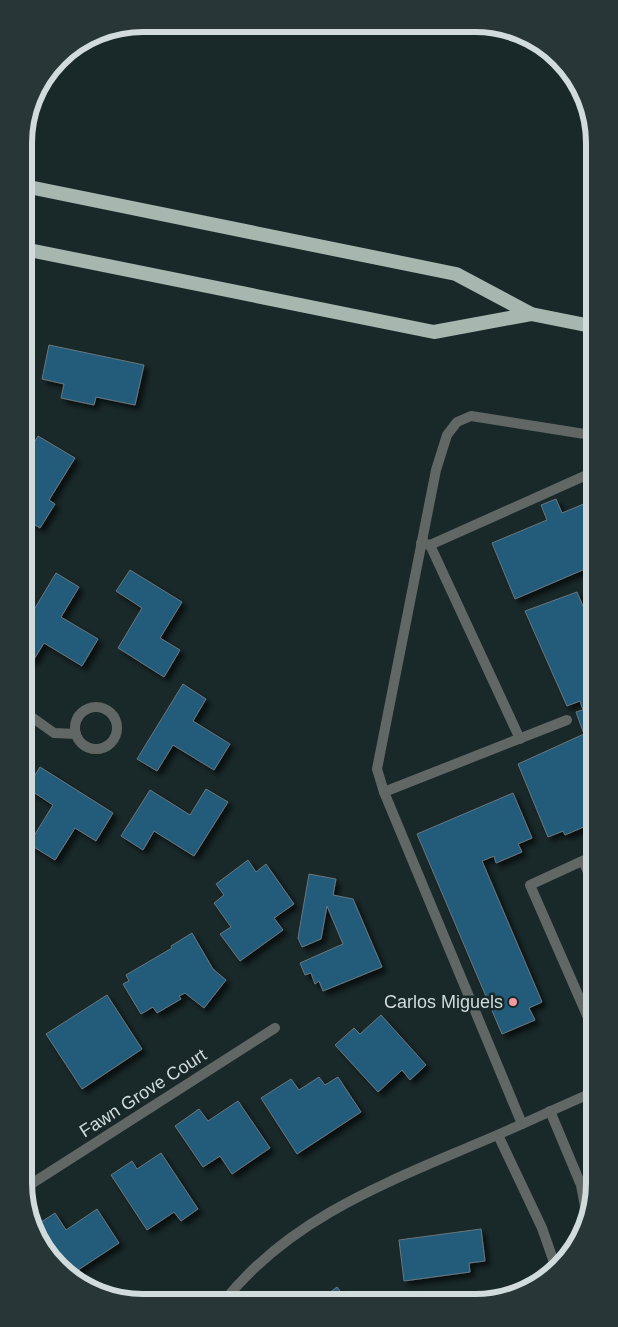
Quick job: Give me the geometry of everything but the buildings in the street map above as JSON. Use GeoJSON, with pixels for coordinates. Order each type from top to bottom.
{"type":"FeatureCollection","features":[{"type":"Feature","properties":{"kind":"highway"},"geometry":{"type":"LineString","coordinates":[[33,188],[456,274],[531,314],[586,325]]}},
{"type":"Feature","properties":{"kind":"highway"},"geometry":{"type":"LineString","coordinates":[[33,251],[434,332],[531,314]]}},
{"type":"Feature","properties":{"kind":"street"},"geometry":{"type":"LineString","coordinates":[[522,1124],[384,792],[377,769],[425,544],[436,470],[447,435],[457,422],[471,416],[586,434]]}},
{"type":"Feature","properties":{"kind":"street"},"geometry":{"type":"LineString","coordinates":[[425,544],[586,475]]}},
{"type":"Feature","properties":{"kind":"street"},"geometry":{"type":"LineString","coordinates":[[425,544],[520,739]]}},
{"type":"Feature","properties":{"kind":"street"},"geometry":{"type":"LineString","coordinates":[[100,706],[107,709],[116,720],[116,734],[108,746],[89,748],[78,740],[76,734],[75,722],[81,712],[87,708],[100,706]]}},
{"type":"Feature","properties":{"kind":"street"},"geometry":{"type":"LineString","coordinates":[[32,718],[54,733],[76,734]]}},
{"type":"Feature","properties":{"kind":"street"},"geometry":{"type":"LineString","coordinates":[[384,792],[567,720]]}},
{"type":"Feature","properties":{"kind":"street"},"geometry":{"type":"LineString","coordinates":[[585,859],[530,885],[585,1007]]}},
{"type":"Feature","properties":{"kind":"street"},"geometry":{"type":"LineString","coordinates":[[582,860],[585,867]]}},
{"type":"Feature","properties":{"kind":"street","name":"Fawn Grove Court"},"geometry":{"type":"LineString","coordinates":[[32,1183],[275,1028]]}},
{"type":"Feature","properties":{"kind":"street"},"geometry":{"type":"LineString","coordinates":[[230,1294],[269,1254],[301,1229],[337,1207],[419,1168],[585,1096]]}},
{"type":"Feature","properties":{"kind":"street"},"geometry":{"type":"LineString","coordinates":[[550,1111],[581,1185],[584,1202]]}},
{"type":"Feature","properties":{"kind":"street"},"geometry":{"type":"LineString","coordinates":[[498,1135],[542,1228],[554,1261]]}},
{"type":"Feature","properties":{"kind":"place","name":"Carlos Miguels"},"geometry":{"type":"Point","coordinates":[513,1002]}}]}
